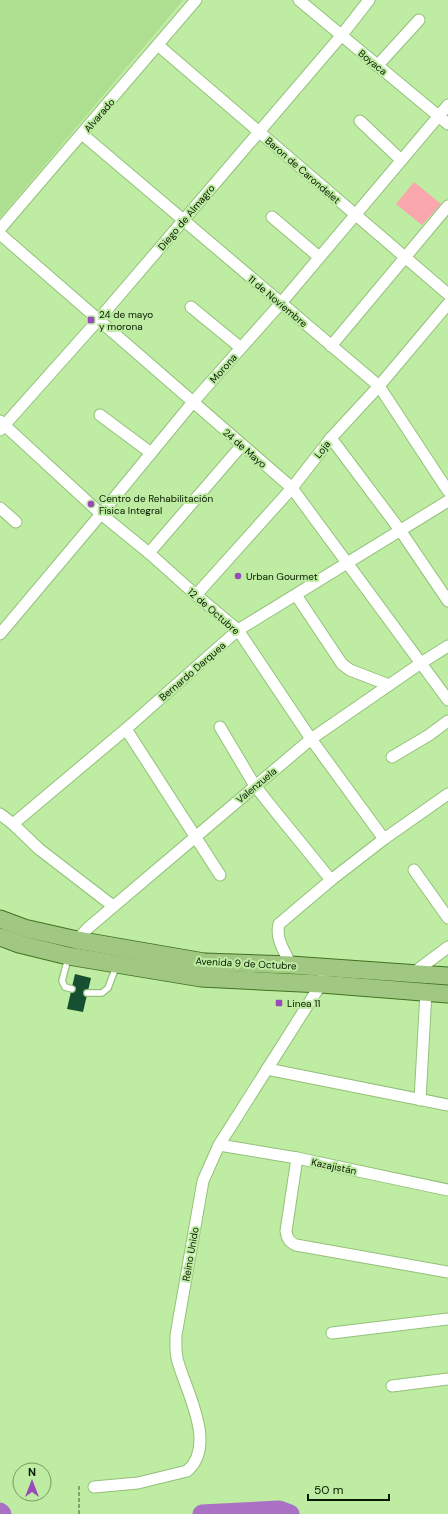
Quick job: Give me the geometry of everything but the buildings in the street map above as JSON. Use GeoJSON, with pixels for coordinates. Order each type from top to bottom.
{"type":"FeatureCollection","features":[{"type":"Feature","properties":{"kind":"main road","name":"Avenida 9 de Octubre"},"geometry":{"type":"LineString","coordinates":[[0,919],[24,928],[77,940],[204,962],[291,965],[323,976],[448,994]]}},
{"type":"Feature","properties":{"kind":"main road","name":"Avenida 9 de Octubre"},"geometry":{"type":"LineString","coordinates":[[0,937],[19,944],[68,956],[201,978],[411,974],[448,976]]}},
{"type":"Feature","properties":{"kind":"street","name":"Alvarado"},"geometry":{"type":"LineString","coordinates":[[0,229],[196,0]]}},
{"type":"Feature","properties":{"kind":"street","name":"Boyaca"},"geometry":{"type":"LineString","coordinates":[[299,0],[448,124]]}},
{"type":"Feature","properties":{"kind":"street","name":"Diego de Almagro"},"geometry":{"type":"LineString","coordinates":[[2,426],[99,319],[341,36],[369,0]]}},
{"type":"Feature","properties":{"kind":"street"},"geometry":{"type":"LineString","coordinates":[[377,66],[419,20]]}},
{"type":"Feature","properties":{"kind":"street","name":"Baron de Carondelet"},"geometry":{"type":"LineString","coordinates":[[158,46],[448,294]]}},
{"type":"Feature","properties":{"kind":"street","name":"Morona"},"geometry":{"type":"LineString","coordinates":[[0,634],[193,402],[281,303],[448,105]]}},
{"type":"Feature","properties":{"kind":"street"},"geometry":{"type":"LineString","coordinates":[[360,121],[402,160]]}},
{"type":"Feature","properties":{"kind":"street","name":"11 de Noviembre"},"geometry":{"type":"LineString","coordinates":[[82,134],[378,386],[448,491]]}},
{"type":"Feature","properties":{"kind":"street"},"geometry":{"type":"LineString","coordinates":[[331,346],[448,206]]}},
{"type":"Feature","properties":{"kind":"street"},"geometry":{"type":"LineString","coordinates":[[272,217],[319,257]]}},
{"type":"Feature","properties":{"kind":"street","name":"24 de Mayo"},"geometry":{"type":"LineString","coordinates":[[0,234],[292,488],[448,700]]}},
{"type":"Feature","properties":{"kind":"street","name":"Loja"},"geometry":{"type":"LineString","coordinates":[[196,595],[292,488],[331,438],[378,386],[448,304]]}},
{"type":"Feature","properties":{"kind":"street"},"geometry":{"type":"LineString","coordinates":[[191,307],[241,348]]}},
{"type":"Feature","properties":{"kind":"street"},"geometry":{"type":"LineString","coordinates":[[100,414],[151,453]]}},
{"type":"Feature","properties":{"kind":"street","name":"12 de Octubre"},"geometry":{"type":"LineString","coordinates":[[2,426],[101,514],[149,553],[238,630],[311,739],[384,839]]}},
{"type":"Feature","properties":{"kind":"street"},"geometry":{"type":"LineString","coordinates":[[331,438],[400,530],[448,601]]}},
{"type":"Feature","properties":{"kind":"street"},"geometry":{"type":"LineString","coordinates":[[149,553],[242,445]]}},
{"type":"Feature","properties":{"kind":"street","name":"Bernardo Darquea"},"geometry":{"type":"LineString","coordinates":[[13,824],[126,729],[238,630],[448,501]]}},
{"type":"Feature","properties":{"kind":"street"},"geometry":{"type":"LineString","coordinates":[[0,508],[16,522]]}},
{"type":"Feature","properties":{"kind":"street"},"geometry":{"type":"LineString","coordinates":[[296,595],[342,664],[350,670],[389,685]]}},
{"type":"Feature","properties":{"kind":"street","name":"Valenzuela"},"geometry":{"type":"LineString","coordinates":[[77,940],[113,906],[311,739],[448,646]]}},
{"type":"Feature","properties":{"kind":"street"},"geometry":{"type":"LineString","coordinates":[[392,758],[429,735],[448,721]]}},
{"type":"Feature","properties":{"kind":"street"},"geometry":{"type":"LineString","coordinates":[[220,727],[255,786],[331,880]]}},
{"type":"Feature","properties":{"kind":"street"},"geometry":{"type":"LineString","coordinates":[[126,729],[220,875]]}},
{"type":"Feature","properties":{"kind":"street"},"geometry":{"type":"LineString","coordinates":[[291,965],[278,938],[277,931],[279,924],[331,880],[384,839],[448,794]]}},
{"type":"Feature","properties":{"kind":"street"},"geometry":{"type":"LineString","coordinates":[[0,814],[13,824],[39,849],[113,906]]}},
{"type":"Feature","properties":{"kind":"street"},"geometry":{"type":"LineString","coordinates":[[414,870],[448,918]]}},
{"type":"Feature","properties":{"kind":"street"},"geometry":{"type":"LineString","coordinates":[[411,974],[448,946]]}},
{"type":"Feature","properties":{"kind":"street","name":"Reino Unido"},"geometry":{"type":"LineString","coordinates":[[94,1487],[138,1483],[186,1471],[197,1459],[200,1446],[198,1424],[175,1349],[176,1335],[203,1181],[219,1146],[323,976]]}},
{"type":"Feature","properties":{"kind":"street"},"geometry":{"type":"LineString","coordinates":[[420,1100],[426,992]]}},
{"type":"Feature","properties":{"kind":"street"},"geometry":{"type":"LineString","coordinates":[[267,1069],[448,1106]]}},
{"type":"Feature","properties":{"kind":"street","name":"Kazajistán"},"geometry":{"type":"LineString","coordinates":[[219,1146],[297,1158],[448,1190]]}},
{"type":"Feature","properties":{"kind":"street"},"geometry":{"type":"LineString","coordinates":[[297,1158],[286,1231],[288,1240],[296,1245],[448,1272]]}},
{"type":"Feature","properties":{"kind":"street"},"geometry":{"type":"LineString","coordinates":[[332,1332],[448,1319]]}},
{"type":"Feature","properties":{"kind":"street"},"geometry":{"type":"LineString","coordinates":[[392,1386],[448,1379]]}},
{"type":"Feature","properties":{"kind":"lane"},"geometry":{"type":"LineString","coordinates":[[68,956],[62,981],[65,987],[72,989]]}},
{"type":"Feature","properties":{"kind":"lane"},"geometry":{"type":"LineString","coordinates":[[87,993],[102,993],[108,988],[116,964]]}},
{"type":"Feature","properties":{"kind":"path"},"geometry":{"type":"LineString","coordinates":[[79,1486],[80,1514]]}},
{"type":"Feature","properties":{"kind":"shaded area"},"geometry":{"type":"Polygon","coordinates":[[[0,0],[183,0],[0,218],[0,0]]]}},
{"type":"Feature","properties":{"kind":"shaded area"},"geometry":{"type":"Polygon","coordinates":[[[414,182],[441,204],[422,225],[396,204],[414,182]]]}},
{"type":"Feature","properties":{"kind":"waterway"},"geometry":{"type":"LineString","coordinates":[[202,1514],[279,1510],[290,1514]]}},
{"type":"Feature","properties":{"kind":"place","name":"24 de mayo y morona"},"geometry":{"type":"Point","coordinates":[91,320]}},
{"type":"Feature","properties":{"kind":"place","name":"Centro de Rehabilitación Física Integral"},"geometry":{"type":"Point","coordinates":[91,504]}},
{"type":"Feature","properties":{"kind":"place","name":"Urban Gourmet"},"geometry":{"type":"Point","coordinates":[238,576]}},
{"type":"Feature","properties":{"kind":"place","name":"Linea 11"},"geometry":{"type":"Point","coordinates":[279,1003]}}]}
